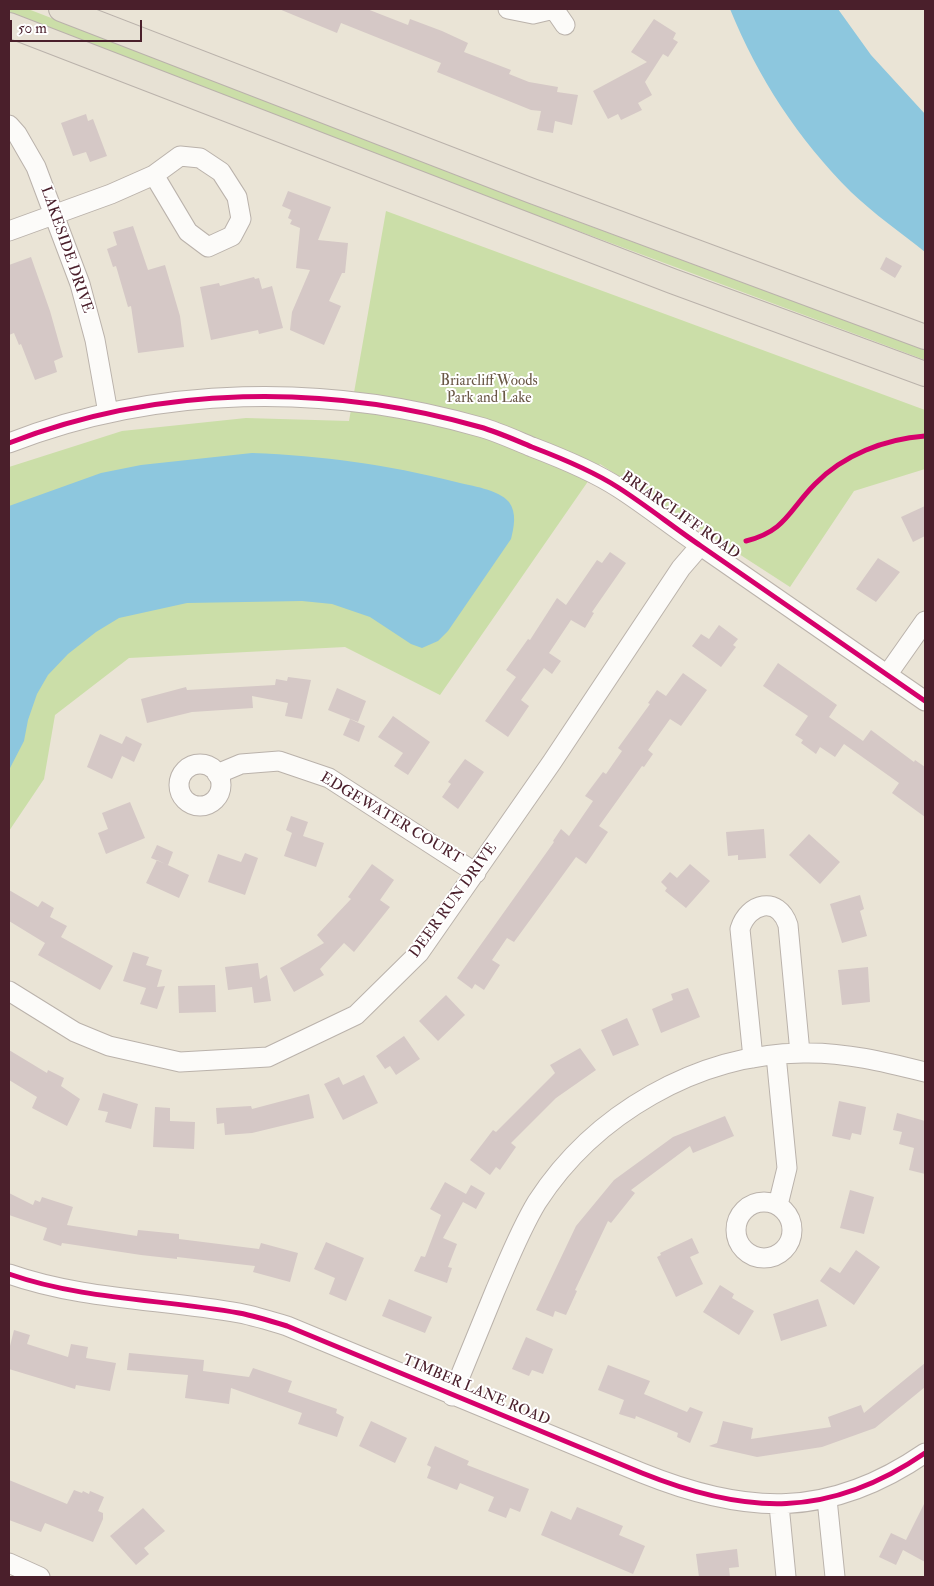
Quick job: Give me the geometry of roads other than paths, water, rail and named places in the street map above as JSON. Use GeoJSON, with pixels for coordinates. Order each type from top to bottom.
{"type":"FeatureCollection","features":[{"type":"Feature","properties":{"kind":"main road"},"geometry":{"type":"LineString","coordinates":[[62,9],[523,188],[925,337]]}},
{"type":"Feature","properties":{"kind":"main road"},"geometry":{"type":"LineString","coordinates":[[9,25],[571,242],[925,374]]}},
{"type":"Feature","properties":{"kind":"street"},"geometry":{"type":"LineString","coordinates":[[508,9],[533,14],[554,9],[565,25]]}},
{"type":"Feature","properties":{"kind":"street","name":"LAKESIDE DRIVE"},"geometry":{"type":"LineString","coordinates":[[9,125],[17,134],[36,166],[83,291],[108,414]]}},
{"type":"Feature","properties":{"kind":"street"},"geometry":{"type":"LineString","coordinates":[[9,232],[154,175],[180,156],[200,158],[221,172],[238,197],[241,219],[232,236],[208,247],[188,232],[154,175]]}},
{"type":"Feature","properties":{"kind":"street","name":"BRIARCLIFF ROAD"},"geometry":{"type":"LineString","coordinates":[[9,443],[32,434],[108,414],[191,400],[263,396],[341,400],[413,411],[482,428],[555,456],[618,487],[700,546],[925,701]]}},
{"type":"Feature","properties":{"kind":"street","name":"DEER RUN DRIVE"},"geometry":{"type":"LineString","coordinates":[[9,991],[75,1032],[109,1046],[180,1062],[268,1056],[356,1015],[419,952],[476,872],[681,568],[700,546]]}},
{"type":"Feature","properties":{"kind":"street"},"geometry":{"type":"LineString","coordinates":[[887,674],[925,621]]}},
{"type":"Feature","properties":{"kind":"street","name":"EDGEWATER COURT"},"geometry":{"type":"LineString","coordinates":[[217,774],[241,764],[279,761],[329,778],[476,872]]}},
{"type":"Feature","properties":{"kind":"street"},"geometry":{"type":"LineString","coordinates":[[753,1058],[740,929],[748,912],[756,907],[765,905],[780,911],[788,925],[800,1053]]}},
{"type":"Feature","properties":{"kind":"street"},"geometry":{"type":"LineString","coordinates":[[452,1396],[523,1227],[541,1197],[570,1159],[612,1121],[656,1092],[707,1070],[753,1058],[800,1053],[859,1057],[925,1072]]}},
{"type":"Feature","properties":{"kind":"street"},"geometry":{"type":"LineString","coordinates":[[776,1055],[787,1168],[778,1205]]}},
{"type":"Feature","properties":{"kind":"street","name":"TIMBER LANE ROAD"},"geometry":{"type":"LineString","coordinates":[[9,1274],[38,1284],[97,1295],[239,1313],[287,1326],[452,1396],[679,1488],[729,1501],[780,1505],[827,1498],[884,1478],[925,1453]]}},
{"type":"Feature","properties":{"kind":"street"},"geometry":{"type":"LineString","coordinates":[[827,1498],[836,1577]]}},
{"type":"Feature","properties":{"kind":"street"},"geometry":{"type":"LineString","coordinates":[[780,1505],[786,1577]]}},
{"type":"Feature","properties":{"kind":"street"},"geometry":{"type":"LineString","coordinates":[[9,1563],[40,1577]]}},
{"type":"Feature","properties":{"kind":"water"},"geometry":{"type":"Polygon","coordinates":[[[730,9],[838,9],[871,55],[925,114],[925,252],[851,192],[814,151],[781,107],[753,59],[730,9]]]}},
{"type":"Feature","properties":{"kind":"water"},"geometry":{"type":"Polygon","coordinates":[[[252,453],[304,456],[379,466],[491,491],[504,498],[512,506],[514,520],[511,539],[448,631],[438,641],[422,648],[411,644],[370,617],[332,604],[302,601],[187,603],[119,618],[96,632],[68,654],[48,675],[37,694],[28,720],[24,741],[9,770],[9,506],[101,473],[141,465],[252,453]]]}},
{"type":"Feature","properties":{"kind":"park label","name":"Briarcliff Woods Park and Lake"},"geometry":{"type":"Point","coordinates":[489,390]}}]}
